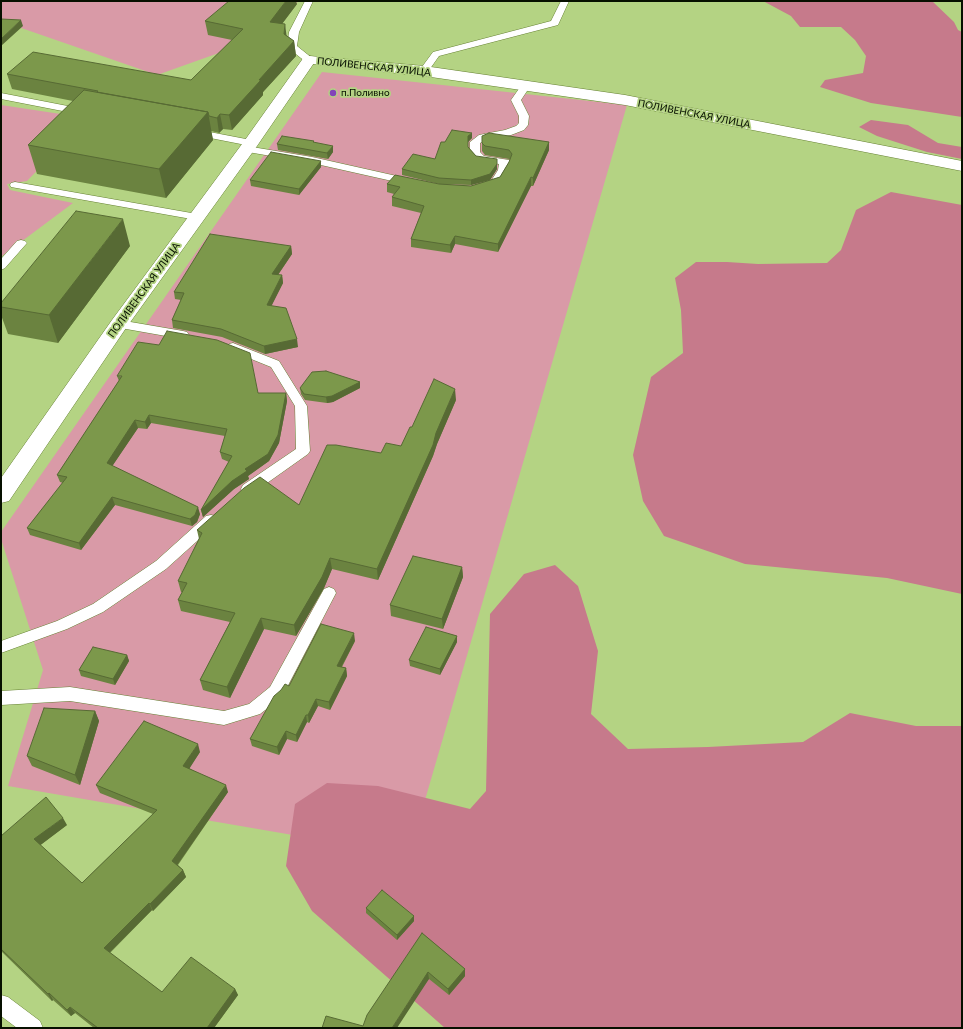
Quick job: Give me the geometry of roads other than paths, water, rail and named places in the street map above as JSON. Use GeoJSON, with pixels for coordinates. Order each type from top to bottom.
{"type":"FeatureCollection","features":[{"type":"Feature","properties":{"kind":"street","name":"ПОЛИВЕНСКАЯ УЛИЦА"},"geometry":{"type":"LineString","coordinates":[[1,495],[119,324],[310,60],[424,71],[625,100],[962,166]]}},
{"type":"Feature","properties":{"kind":"lane"},"geometry":{"type":"LineString","coordinates":[[309,1],[294,32],[292,47],[310,60]]}},
{"type":"Feature","properties":{"kind":"lane"},"geometry":{"type":"LineString","coordinates":[[424,71],[436,54],[555,23],[565,1]]}},
{"type":"Feature","properties":{"kind":"lane"},"geometry":{"type":"LineString","coordinates":[[471,190],[495,183],[503,170],[505,162],[481,159],[474,153],[475,142],[482,137],[507,134],[520,128],[524,123],[524,116],[516,100],[526,86]]}},
{"type":"Feature","properties":{"kind":"lane"},"geometry":{"type":"LineString","coordinates":[[1,96],[95,114]]}},
{"type":"Feature","properties":{"kind":"lane"},"geometry":{"type":"LineString","coordinates":[[181,130],[417,183]]}},
{"type":"Feature","properties":{"kind":"lane"},"geometry":{"type":"LineString","coordinates":[[16,185],[197,217]]}},
{"type":"Feature","properties":{"kind":"lane"},"geometry":{"type":"LineString","coordinates":[[1,266],[21,243]]}},
{"type":"Feature","properties":{"kind":"lane"},"geometry":{"type":"LineString","coordinates":[[119,324],[192,337]]}},
{"type":"Feature","properties":{"kind":"lane"},"geometry":{"type":"LineString","coordinates":[[222,342],[275,364],[301,406],[303,451],[240,494]]}},
{"type":"Feature","properties":{"kind":"lane"},"geometry":{"type":"LineString","coordinates":[[1,647],[62,625],[98,608],[161,565],[223,510]]}},
{"type":"Feature","properties":{"kind":"lane"},"geometry":{"type":"LineString","coordinates":[[1,698],[70,694],[224,718],[254,709],[276,692],[328,593]]}},
{"type":"Feature","properties":{"kind":"lane"},"geometry":{"type":"LineString","coordinates":[[1,1004],[33,1028]]}},
{"type":"Feature","properties":{"kind":"place","name":"п.Поливно"},"geometry":{"type":"Point","coordinates":[333,93]}}]}
